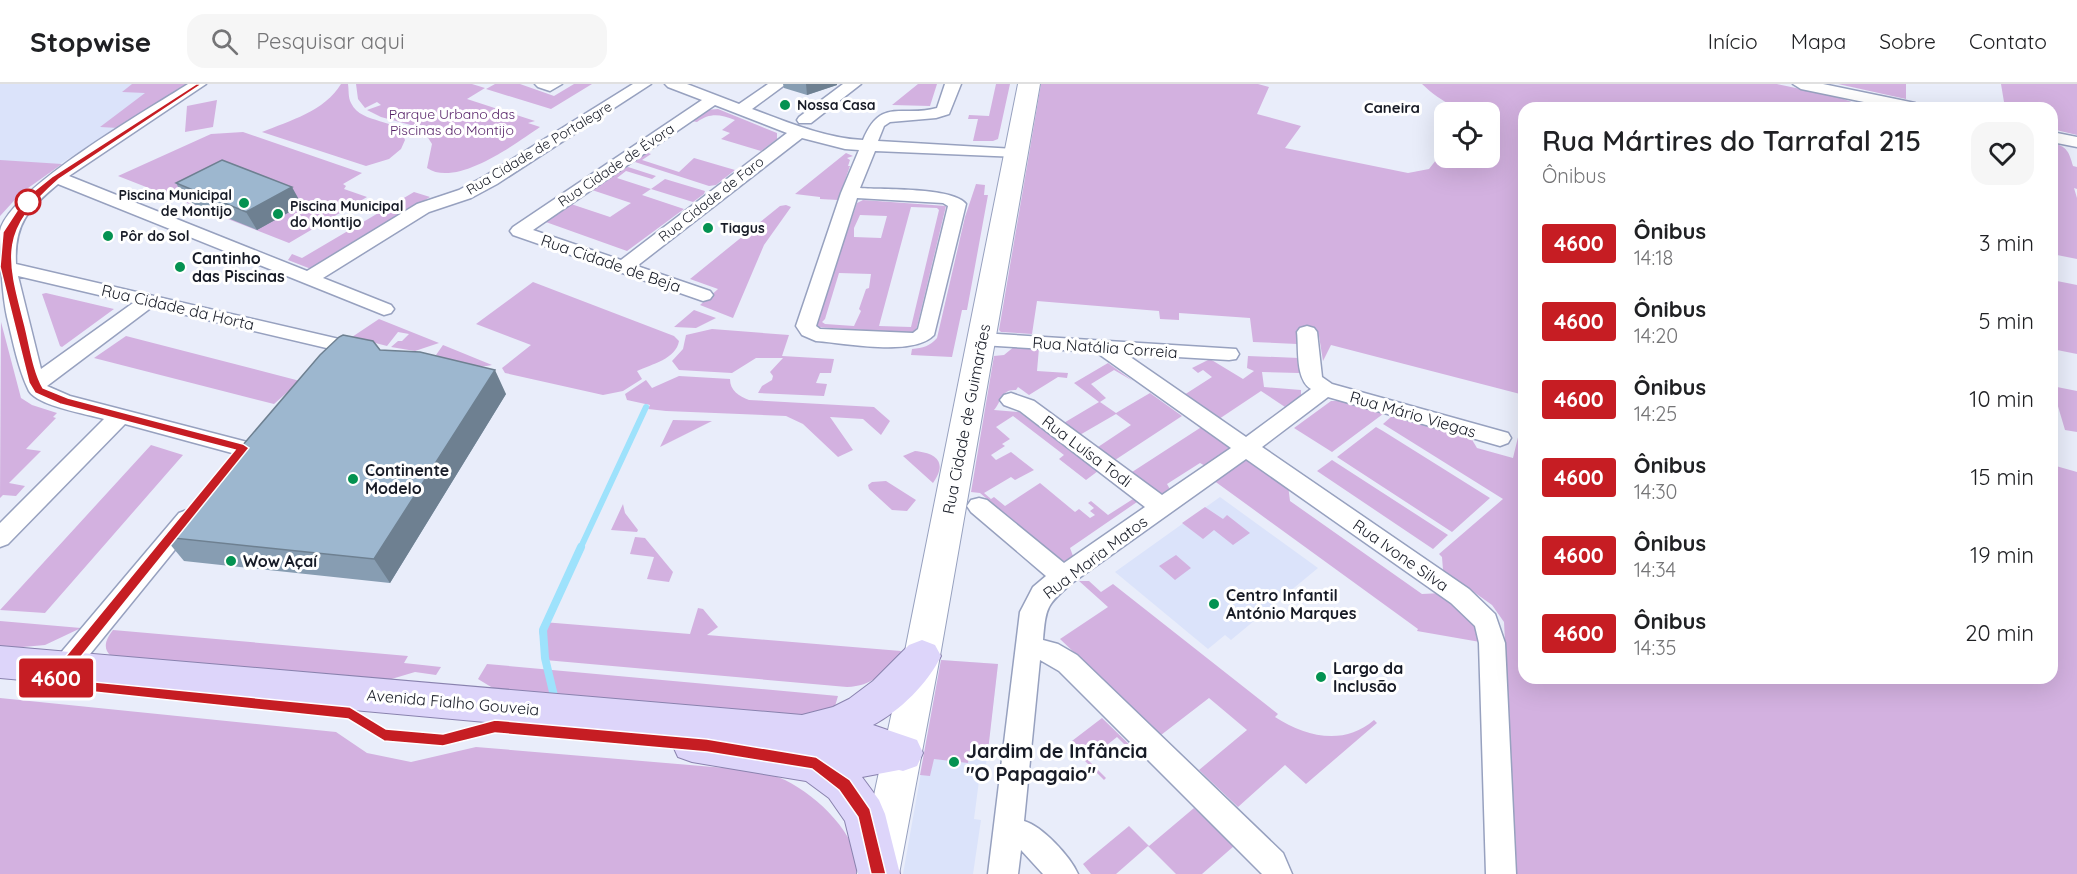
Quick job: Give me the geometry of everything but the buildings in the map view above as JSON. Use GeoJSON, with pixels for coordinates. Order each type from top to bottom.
{"type":"FeatureCollection","features":[{"type":"Feature","properties":{"kind":"main road","name":"Rua Cidade de Guimarães"},"geometry":{"type":"LineString","coordinates":[[879,873],[1029,84]]}},
{"type":"Feature","properties":{"kind":"main road"},"geometry":{"type":"LineString","coordinates":[[786,732],[831,725],[860,714],[884,698],[922,656]]}},
{"type":"Feature","properties":{"kind":"main road","name":"Avenida Fialho Gouveia"},"geometry":{"type":"LineString","coordinates":[[0,662],[58,676],[707,746],[816,764]]}},
{"type":"Feature","properties":{"kind":"main road","name":"Avenida Fialho Gouveia"},"geometry":{"type":"LineString","coordinates":[[0,678],[58,676],[831,734],[862,739],[903,753]]}},
{"type":"Feature","properties":{"kind":"main road"},"geometry":{"type":"LineString","coordinates":[[816,764],[903,753]]}},
{"type":"Feature","properties":{"kind":"main road"},"geometry":{"type":"LineString","coordinates":[[816,764],[844,785],[864,814],[879,873]]}},
{"type":"Feature","properties":{"kind":"street"},"geometry":{"type":"LineString","coordinates":[[198,84],[56,177],[36,194],[13,222],[6,243],[4,267],[36,388],[45,395],[244,450]]}},
{"type":"Feature","properties":{"kind":"street"},"geometry":{"type":"LineString","coordinates":[[543,84],[550,86],[554,84]]}},
{"type":"Feature","properties":{"kind":"street","name":"Rua Cidade de Portalegre"},"geometry":{"type":"LineString","coordinates":[[309,278],[423,208],[465,194],[491,180],[643,84]]}},
{"type":"Feature","properties":{"kind":"street"},"geometry":{"type":"LineString","coordinates":[[673,84],[740,110],[802,126],[839,143],[1015,153]]}},
{"type":"Feature","properties":{"kind":"street"},"geometry":{"type":"LineString","coordinates":[[740,110],[778,84]]}},
{"type":"Feature","properties":{"kind":"street","name":"Rua Cidade de Faro"},"geometry":{"type":"LineString","coordinates":[[624,267],[853,84]]}},
{"type":"Feature","properties":{"kind":"street"},"geometry":{"type":"LineString","coordinates":[[850,193],[946,198],[957,204],[927,331],[920,338],[908,341],[816,335],[808,331],[806,326],[850,193],[877,124],[899,114],[930,115],[944,111],[952,84]]}},
{"type":"Feature","properties":{"kind":"street"},"geometry":{"type":"LineString","coordinates":[[1800,84],[1886,102]]}},
{"type":"Feature","properties":{"kind":"street","name":"Rua Cidade de Évora"},"geometry":{"type":"LineString","coordinates":[[519,231],[713,100]]}},
{"type":"Feature","properties":{"kind":"street"},"geometry":{"type":"LineString","coordinates":[[2058,138],[2077,142]]}},
{"type":"Feature","properties":{"kind":"street"},"geometry":{"type":"LineString","coordinates":[[56,177],[384,309]]}},
{"type":"Feature","properties":{"kind":"street","name":"Rua Cidade de Beja"},"geometry":{"type":"LineString","coordinates":[[519,231],[703,295]]}},
{"type":"Feature","properties":{"kind":"street","name":"Rua Cidade da Horta"},"geometry":{"type":"LineString","coordinates":[[4,267],[352,348],[335,363]]}},
{"type":"Feature","properties":{"kind":"street"},"geometry":{"type":"LineString","coordinates":[[35,383],[150,300]]}},
{"type":"Feature","properties":{"kind":"street"},"geometry":{"type":"LineString","coordinates":[[1307,332],[1311,376],[1325,389]]}},
{"type":"Feature","properties":{"kind":"street","name":"Rua Natália Correia"},"geometry":{"type":"LineString","coordinates":[[981,339],[1229,354]]}},
{"type":"Feature","properties":{"kind":"street","name":"Rua Ivone Silva"},"geometry":{"type":"LineString","coordinates":[[1103,348],[1460,596],[1486,621],[1492,644],[1501,874]]}},
{"type":"Feature","properties":{"kind":"street","name":"Rua Mário Viegas"},"geometry":{"type":"LineString","coordinates":[[1325,389],[1500,438]]}},
{"type":"Feature","properties":{"kind":"street","name":"Rua Maria Matos"},"geometry":{"type":"LineString","coordinates":[[1003,874],[1033,612],[1036,603],[1063,576],[1246,448],[1325,389]]}},
{"type":"Feature","properties":{"kind":"street","name":"Rua Luísa Todi"},"geometry":{"type":"LineString","coordinates":[[1011,400],[1027,406],[1161,507]]}},
{"type":"Feature","properties":{"kind":"street"},"geometry":{"type":"LineString","coordinates":[[0,538],[120,416]]}},
{"type":"Feature","properties":{"kind":"street"},"geometry":{"type":"LineString","coordinates":[[58,676],[198,505]]}},
{"type":"Feature","properties":{"kind":"street"},"geometry":{"type":"LineString","coordinates":[[979,506],[1063,576]]}},
{"type":"Feature","properties":{"kind":"street"},"geometry":{"type":"LineString","coordinates":[[1029,647],[1049,652],[1068,663],[1272,863],[1277,874]]}},
{"type":"Feature","properties":{"kind":"street"},"geometry":{"type":"LineString","coordinates":[[1008,831],[1026,835],[1063,874]]}},
{"type":"Feature","properties":{"kind":"shaded area"},"geometry":{"type":"Polygon","coordinates":[[[0,84],[186,84],[49,171],[21,193],[0,216],[0,84]]]}},
{"type":"Feature","properties":{"kind":"shaded area","name":"Centro Infantil António Marques"},"geometry":{"type":"Polygon","coordinates":[[[1220,497],[1318,568],[1231,640],[1225,635],[1208,649],[1115,572],[1220,497]]]}},
{"type":"Feature","properties":{"kind":"shaded area","name":"Jardim de Infância \"O Papagaio\""},"geometry":{"type":"Polygon","coordinates":[[[941,660],[998,664],[985,773],[980,773],[974,819],[981,820],[973,874],[903,874],[941,660]]]}},
{"type":"Feature","properties":{"kind":"green space"},"geometry":{"type":"Polygon","coordinates":[[[132,84],[186,84],[118,128],[100,127],[145,93],[122,92],[132,84]]]}},
{"type":"Feature","properties":{"kind":"green space"},"geometry":{"type":"Polygon","coordinates":[[[341,84],[348,84],[350,101],[356,110],[363,115],[396,127],[401,132],[405,140],[401,149],[389,159],[366,166],[262,132],[316,108],[326,101],[341,84]]]}},
{"type":"Feature","properties":{"kind":"green space","name":"Parque Urbano das Piscinas do Montijo"},"geometry":{"type":"Polygon","coordinates":[[[356,84],[472,84],[485,88],[467,99],[535,121],[528,123],[540,127],[485,161],[469,168],[439,173],[427,168],[432,144],[423,130],[381,117],[367,110],[381,105],[377,102],[365,108],[358,99],[356,84]]]}},
{"type":"Feature","properties":{"kind":"green space"},"geometry":{"type":"Polygon","coordinates":[[[495,84],[520,84],[554,96],[574,84],[592,84],[551,109],[486,89],[495,84]]]}},
{"type":"Feature","properties":{"kind":"green space"},"geometry":{"type":"Polygon","coordinates":[[[918,84],[937,84],[930,106],[892,105],[918,84]]]}},
{"type":"Feature","properties":{"kind":"green space"},"geometry":{"type":"Polygon","coordinates":[[[996,84],[1010,84],[998,139],[973,141],[978,119],[968,119],[969,115],[989,116],[996,84]]]}},
{"type":"Feature","properties":{"kind":"green space"},"geometry":{"type":"Polygon","coordinates":[[[1041,84],[1258,84],[1269,87],[1257,114],[1301,126],[1285,148],[1408,173],[1429,169],[1434,163],[1434,168],[1500,168],[1500,102],[1445,102],[1422,84],[1777,84],[1852,102],[1518,102],[1518,393],[1331,345],[1323,361],[1319,336],[1296,330],[1297,344],[1253,342],[1250,318],[1179,313],[1179,320],[1160,319],[1159,311],[1037,301],[1032,334],[999,330],[1041,84]]]}},
{"type":"Feature","properties":{"kind":"green space"},"geometry":{"type":"Polygon","coordinates":[[[1838,84],[1906,84],[1906,99],[1838,84]]]}},
{"type":"Feature","properties":{"kind":"green space"},"geometry":{"type":"Polygon","coordinates":[[[2001,84],[2077,84],[2077,135],[2058,130],[2058,102],[2004,102],[2001,84]]]}},
{"type":"Feature","properties":{"kind":"green space"},"geometry":{"type":"Polygon","coordinates":[[[217,100],[213,127],[185,132],[187,106],[217,100]]]}},
{"type":"Feature","properties":{"kind":"green space"},"geometry":{"type":"Polygon","coordinates":[[[718,109],[777,133],[777,139],[761,151],[721,139],[730,133],[722,130],[735,120],[715,115],[697,122],[691,121],[706,110],[718,109]]]}},
{"type":"Feature","properties":{"kind":"green space"},"geometry":{"type":"Polygon","coordinates":[[[243,132],[362,173],[343,184],[346,186],[344,189],[367,197],[289,243],[118,176],[211,134],[243,132]]]}},
{"type":"Feature","properties":{"kind":"green space"},"geometry":{"type":"Polygon","coordinates":[[[2058,145],[2069,153],[2073,166],[2077,167],[2077,189],[2074,188],[2077,198],[2077,259],[2058,255],[2058,145]]]}},
{"type":"Feature","properties":{"kind":"green space"},"geometry":{"type":"Polygon","coordinates":[[[645,152],[651,154],[642,160],[679,172],[694,158],[735,170],[716,185],[709,186],[635,162],[635,158],[645,152]]]}},
{"type":"Feature","properties":{"kind":"green space"},"geometry":{"type":"Polygon","coordinates":[[[846,153],[853,156],[847,158],[850,160],[848,166],[850,166],[838,200],[795,194],[846,153]]]}},
{"type":"Feature","properties":{"kind":"green space"},"geometry":{"type":"Polygon","coordinates":[[[0,160],[62,164],[21,193],[0,216],[0,160]]]}},
{"type":"Feature","properties":{"kind":"green space"},"geometry":{"type":"Polygon","coordinates":[[[628,167],[656,176],[652,179],[626,171],[617,178],[651,189],[642,195],[684,209],[627,251],[543,221],[568,203],[610,217],[631,203],[589,189],[621,168],[628,167]]]}},
{"type":"Feature","properties":{"kind":"green space"},"geometry":{"type":"Polygon","coordinates":[[[665,179],[705,191],[693,202],[651,189],[665,179]]]}},
{"type":"Feature","properties":{"kind":"green space"},"geometry":{"type":"Polygon","coordinates":[[[976,184],[985,185],[984,195],[988,195],[967,310],[962,310],[952,357],[911,355],[912,349],[926,346],[937,338],[965,217],[976,184]]]}},
{"type":"Feature","properties":{"kind":"green space"},"geometry":{"type":"Polygon","coordinates":[[[414,192],[430,197],[311,269],[288,260],[292,254],[302,258],[414,192]]]}},
{"type":"Feature","properties":{"kind":"green space"},"geometry":{"type":"Polygon","coordinates":[[[863,200],[946,206],[916,331],[912,333],[815,327],[857,203],[863,200]],[[911,207],[879,326],[911,327],[939,210],[937,208],[911,207]],[[860,215],[854,228],[854,237],[881,238],[887,216],[860,215]],[[839,273],[825,319],[822,322],[825,324],[854,326],[861,311],[859,309],[866,289],[869,288],[871,274],[839,273]]]}},
{"type":"Feature","properties":{"kind":"green space"},"geometry":{"type":"Polygon","coordinates":[[[780,206],[791,207],[764,245],[733,318],[700,305],[718,289],[690,279],[780,206]]]}},
{"type":"Feature","properties":{"kind":"green space"},"geometry":{"type":"Polygon","coordinates":[[[2058,281],[2077,285],[2077,354],[2058,350],[2058,281]]]}},
{"type":"Feature","properties":{"kind":"green space"},"geometry":{"type":"Polygon","coordinates":[[[533,282],[674,336],[679,341],[677,347],[668,357],[637,371],[642,379],[623,391],[603,395],[505,373],[502,368],[531,345],[476,324],[533,282]]]}},
{"type":"Feature","properties":{"kind":"green space"},"geometry":{"type":"Polygon","coordinates":[[[42,294],[114,309],[62,347],[42,294]]]}},
{"type":"Feature","properties":{"kind":"green space"},"geometry":{"type":"Polygon","coordinates":[[[694,310],[716,318],[696,328],[674,327],[694,310]]]}},
{"type":"Feature","properties":{"kind":"green space"},"geometry":{"type":"Polygon","coordinates":[[[379,319],[439,343],[415,351],[391,347],[409,334],[398,332],[387,346],[352,337],[379,319]]]}},
{"type":"Feature","properties":{"kind":"green space"},"geometry":{"type":"Polygon","coordinates":[[[1,322],[21,398],[32,405],[57,413],[53,417],[56,418],[26,449],[41,451],[9,483],[25,486],[16,496],[3,495],[0,498],[1,322]]]}},
{"type":"Feature","properties":{"kind":"green space"},"geometry":{"type":"Polygon","coordinates":[[[712,329],[789,335],[782,356],[834,359],[831,373],[820,373],[816,383],[827,384],[824,396],[758,393],[762,386],[772,380],[773,376],[770,372],[783,358],[756,358],[732,373],[679,370],[672,361],[683,349],[686,335],[712,329]]]}},
{"type":"Feature","properties":{"kind":"green space"},"geometry":{"type":"Polygon","coordinates":[[[126,336],[300,381],[274,404],[94,358],[126,336]]]}},
{"type":"Feature","properties":{"kind":"green space"},"geometry":{"type":"Polygon","coordinates":[[[443,345],[492,365],[471,366],[442,358],[436,355],[443,345]]]}},
{"type":"Feature","properties":{"kind":"green space"},"geometry":{"type":"Polygon","coordinates":[[[1015,346],[1039,348],[1037,371],[1068,373],[1067,378],[1058,377],[1029,395],[1018,387],[1016,390],[1007,391],[994,410],[1019,412],[1098,471],[1086,480],[1059,459],[1064,455],[1013,416],[996,427],[1010,439],[1002,444],[1005,446],[991,455],[996,460],[1011,452],[1034,470],[1015,480],[1011,477],[984,493],[991,499],[994,497],[1005,506],[1040,483],[1075,512],[1079,509],[1090,518],[1095,515],[1090,511],[1094,508],[1088,503],[1091,501],[1108,515],[1133,499],[1137,502],[1070,548],[1073,556],[1063,563],[980,493],[971,492],[994,356],[1004,355],[1015,346]]]}},
{"type":"Feature","properties":{"kind":"green space"},"geometry":{"type":"Polygon","coordinates":[[[1248,356],[1299,358],[1299,373],[1262,372],[1264,387],[1301,390],[1301,396],[1285,407],[1261,391],[1219,419],[1184,395],[1212,377],[1203,370],[1198,373],[1192,368],[1210,359],[1243,379],[1254,371],[1247,368],[1248,356]]]}},
{"type":"Feature","properties":{"kind":"green space"},"geometry":{"type":"Polygon","coordinates":[[[1108,363],[1133,381],[1114,370],[1091,384],[1106,398],[1100,402],[1116,413],[1150,393],[1182,416],[1112,462],[1095,449],[1131,425],[1116,414],[1078,436],[1062,424],[1099,402],[1074,383],[1108,363]]]}},
{"type":"Feature","properties":{"kind":"green space"},"geometry":{"type":"Polygon","coordinates":[[[679,376],[730,379],[736,392],[749,400],[874,407],[890,421],[881,435],[863,419],[830,417],[853,450],[838,457],[803,424],[786,416],[666,411],[648,409],[650,405],[627,400],[625,394],[646,380],[652,388],[679,376]]]}},
{"type":"Feature","properties":{"kind":"green space"},"geometry":{"type":"Polygon","coordinates":[[[2058,387],[2077,391],[2077,432],[2065,430],[2058,406],[2058,387]]]}},
{"type":"Feature","properties":{"kind":"green space"},"geometry":{"type":"Polygon","coordinates":[[[1331,401],[1339,401],[1383,414],[1332,452],[1294,428],[1331,401]]]}},
{"type":"Feature","properties":{"kind":"green space"},"geometry":{"type":"Polygon","coordinates":[[[1392,416],[1471,438],[1477,448],[1513,458],[1518,437],[1518,684],[2058,684],[2058,467],[2077,472],[2077,874],[1517,874],[1504,622],[1492,605],[1443,570],[1442,557],[1439,554],[1503,499],[1383,424],[1392,416]]]}},
{"type":"Feature","properties":{"kind":"green space"},"geometry":{"type":"Polygon","coordinates":[[[673,420],[712,421],[660,447],[673,420]]]}},
{"type":"Feature","properties":{"kind":"green space"},"geometry":{"type":"Polygon","coordinates":[[[1203,426],[1226,442],[1229,448],[1227,453],[1207,467],[1200,463],[1167,484],[1171,491],[1165,496],[1159,496],[1129,474],[1203,426]]]}},
{"type":"Feature","properties":{"kind":"green space"},"geometry":{"type":"Polygon","coordinates":[[[1376,427],[1490,498],[1452,532],[1337,457],[1376,427]]]}},
{"type":"Feature","properties":{"kind":"green space"},"geometry":{"type":"Polygon","coordinates":[[[151,445],[183,455],[45,613],[0,610],[151,445]]]}},
{"type":"Feature","properties":{"kind":"green space"},"geometry":{"type":"Polygon","coordinates":[[[915,451],[929,454],[938,460],[939,469],[933,483],[903,456],[915,451]]]}},
{"type":"Feature","properties":{"kind":"green space"},"geometry":{"type":"Polygon","coordinates":[[[1243,460],[1252,460],[1288,485],[1290,501],[1422,594],[1442,593],[1471,615],[1479,631],[1480,642],[1417,631],[1418,629],[1213,480],[1243,460]]]}},
{"type":"Feature","properties":{"kind":"green space"},"geometry":{"type":"Polygon","coordinates":[[[1332,460],[1448,535],[1433,549],[1317,471],[1332,460]]]}},
{"type":"Feature","properties":{"kind":"green space"},"geometry":{"type":"Polygon","coordinates":[[[886,481],[916,500],[907,511],[892,510],[869,489],[868,485],[872,482],[886,481]]]}},
{"type":"Feature","properties":{"kind":"green space"},"geometry":{"type":"Polygon","coordinates":[[[623,504],[625,513],[638,530],[637,532],[611,530],[623,504]]]}},
{"type":"Feature","properties":{"kind":"green space"},"geometry":{"type":"Polygon","coordinates":[[[1205,507],[1223,519],[1227,515],[1250,533],[1233,545],[1214,530],[1203,539],[1182,523],[1205,507]]]}},
{"type":"Feature","properties":{"kind":"green space"},"geometry":{"type":"Polygon","coordinates":[[[635,537],[645,538],[673,572],[669,582],[647,579],[654,557],[630,554],[635,537]]]}},
{"type":"Feature","properties":{"kind":"green space"},"geometry":{"type":"Polygon","coordinates":[[[1176,555],[1191,568],[1175,580],[1159,566],[1176,555]]]}},
{"type":"Feature","properties":{"kind":"green space"},"geometry":{"type":"Polygon","coordinates":[[[1079,581],[1089,581],[1101,592],[1113,584],[1278,714],[1275,717],[1299,730],[1325,736],[1338,736],[1362,728],[1374,720],[1377,723],[1306,784],[1285,765],[1238,807],[1199,770],[1247,730],[1209,698],[1161,735],[1060,639],[1108,607],[1079,581]]]}},
{"type":"Feature","properties":{"kind":"green space"},"geometry":{"type":"Polygon","coordinates":[[[698,608],[703,609],[718,627],[707,635],[901,651],[899,656],[876,678],[864,684],[847,687],[545,660],[539,631],[543,622],[690,634],[698,608]]]}},
{"type":"Feature","properties":{"kind":"green space"},"geometry":{"type":"Polygon","coordinates":[[[0,621],[81,628],[45,645],[0,649],[0,621]]]}},
{"type":"Feature","properties":{"kind":"green space"},"geometry":{"type":"Polygon","coordinates":[[[113,630],[408,656],[404,663],[441,667],[436,675],[415,672],[378,683],[111,656],[106,643],[113,630]]]}},
{"type":"Feature","properties":{"kind":"green space"},"geometry":{"type":"Polygon","coordinates":[[[941,660],[998,664],[988,751],[970,749],[968,763],[934,759],[930,776],[920,775],[941,660]]]}},
{"type":"Feature","properties":{"kind":"green space"},"geometry":{"type":"Polygon","coordinates":[[[487,664],[838,696],[833,713],[820,717],[501,693],[478,679],[487,664]]]}},
{"type":"Feature","properties":{"kind":"green space"},"geometry":{"type":"Polygon","coordinates":[[[0,698],[336,732],[367,753],[411,762],[476,747],[749,770],[785,780],[823,807],[844,831],[852,845],[861,874],[0,874],[0,698]]]}},
{"type":"Feature","properties":{"kind":"green space"},"geometry":{"type":"Polygon","coordinates":[[[1102,718],[1137,752],[1135,755],[1117,737],[1088,760],[1106,778],[1104,780],[1068,744],[1102,718]]]}},
{"type":"Feature","properties":{"kind":"green space"},"geometry":{"type":"Polygon","coordinates":[[[1194,808],[1234,846],[1202,874],[1176,874],[1148,846],[1116,874],[1091,874],[1083,864],[1129,826],[1149,846],[1194,808]]]}},
{"type":"Feature","properties":{"kind":"waterway"},"geometry":{"type":"LineString","coordinates":[[580,549],[646,407]]}},
{"type":"Feature","properties":{"kind":"waterway"},"geometry":{"type":"LineString","coordinates":[[554,696],[545,658],[543,630],[581,547]]}},
{"type":"Feature","properties":{"kind":"bus line","name":"4600"},"geometry":{"type":"LineString","coordinates":[[199,84],[56,177],[21,211],[8,232],[4,267],[36,388],[39,391],[64,401],[243,448],[51,683],[350,713],[384,735],[443,740],[495,726],[707,746],[816,764],[844,785],[864,814],[878,874]]}},
{"type":"Feature","properties":{"kind":"place","name":"Nossa Casa"},"geometry":{"type":"Point","coordinates":[785,105]}},
{"type":"Feature","properties":{"kind":"place","name":"Piscina Municipal de Montijo"},"geometry":{"type":"Point","coordinates":[244,203]}},
{"type":"Feature","properties":{"kind":"place","name":"Piscina Municipal do Montijo"},"geometry":{"type":"Point","coordinates":[278,214]}},
{"type":"Feature","properties":{"kind":"place","name":"Tiagus"},"geometry":{"type":"Point","coordinates":[708,228]}},
{"type":"Feature","properties":{"kind":"place","name":"Pôr do Sol"},"geometry":{"type":"Point","coordinates":[108,236]}},
{"type":"Feature","properties":{"kind":"place","name":"Cantinho das Piscinas"},"geometry":{"type":"Point","coordinates":[180,267]}},
{"type":"Feature","properties":{"kind":"place","name":"Continente Modelo"},"geometry":{"type":"Point","coordinates":[353,479]}},
{"type":"Feature","properties":{"kind":"place","name":"Wow Açaí"},"geometry":{"type":"Point","coordinates":[231,561]}},
{"type":"Feature","properties":{"kind":"place","name":"Centro Infantil António Marques"},"geometry":{"type":"Point","coordinates":[1214,604]}},
{"type":"Feature","properties":{"kind":"place","name":"Largo da Inclusão"},"geometry":{"type":"Point","coordinates":[1321,677]}},
{"type":"Feature","properties":{"kind":"place","name":"Jardim de Infância \"O Papagaio\""},"geometry":{"type":"Point","coordinates":[954,762]}},
{"type":"Feature","properties":{"kind":"district","name":"Caneira"},"geometry":{"type":"Point","coordinates":[1392,107]}}]}
